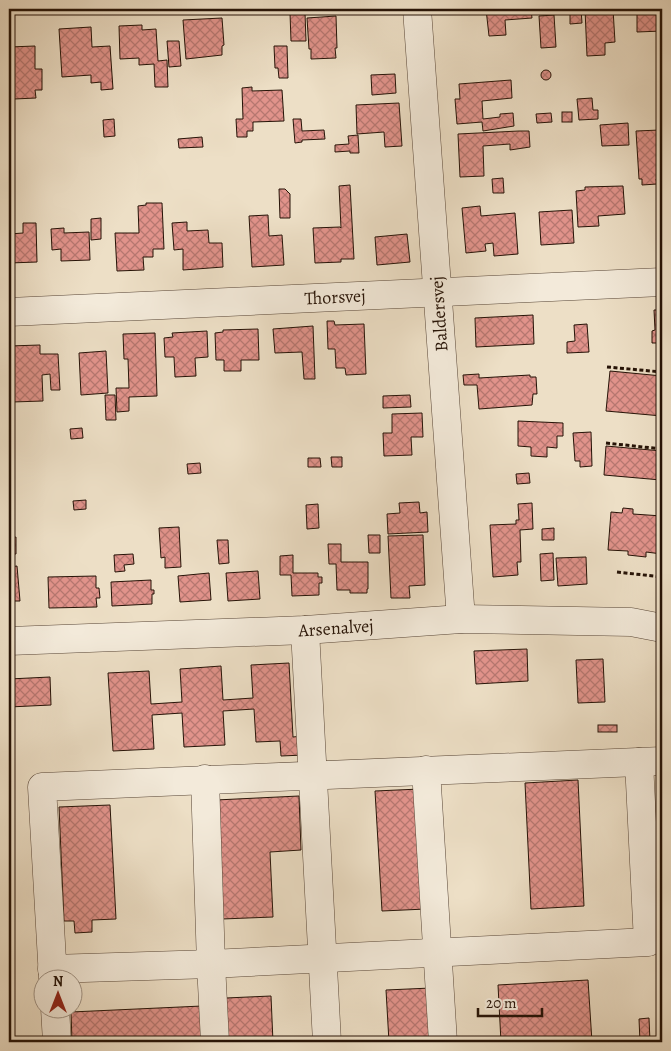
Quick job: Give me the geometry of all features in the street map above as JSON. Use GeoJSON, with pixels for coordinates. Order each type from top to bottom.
{"type":"FeatureCollection","features":[{"type":"Feature","properties":{"kind":"street","name":"Baldersvej"},"geometry":{"type":"LineString","coordinates":[[417,9],[461,619]]}},
{"type":"Feature","properties":{"kind":"street","name":"Thorsvej"},"geometry":{"type":"LineString","coordinates":[[9,312],[662,282]]}},
{"type":"Feature","properties":{"kind":"street","name":"Arsenalvej"},"geometry":{"type":"LineString","coordinates":[[9,641],[305,630],[461,619],[631,622],[662,628]]}},
{"type":"Feature","properties":{"kind":"street"},"geometry":{"type":"LineString","coordinates":[[305,630],[327,1042]]}},
{"type":"Feature","properties":{"kind":"street"},"geometry":{"type":"LineString","coordinates":[[53,968],[42,787],[651,761],[655,942],[322,958],[82,972]]}},
{"type":"Feature","properties":{"kind":"street"},"geometry":{"type":"LineString","coordinates":[[426,770],[439,952],[443,1042]]}},
{"type":"Feature","properties":{"kind":"street"},"geometry":{"type":"LineString","coordinates":[[205,779],[210,964],[215,1042]]}},
{"type":"Feature","properties":{"kind":"street"},"geometry":{"type":"LineString","coordinates":[[56,1018],[57,1042]]}},
{"type":"Feature","properties":{"kind":"path"},"geometry":{"type":"LineString","coordinates":[[607,367],[662,372]]}},
{"type":"Feature","properties":{"kind":"path"},"geometry":{"type":"LineString","coordinates":[[606,444],[662,449]]}},
{"type":"Feature","properties":{"kind":"path"},"geometry":{"type":"LineString","coordinates":[[617,572],[662,577]]}},
{"type":"Feature","properties":{"kind":"building"},"geometry":{"type":"Polygon","coordinates":[[[486,9],[531,9],[532,18],[505,20],[506,35],[489,36],[486,9]]]}},
{"type":"Feature","properties":{"kind":"building"},"geometry":{"type":"Polygon","coordinates":[[[570,9],[581,9],[582,23],[570,24],[570,9]]]}},
{"type":"Feature","properties":{"kind":"building"},"geometry":{"type":"Polygon","coordinates":[[[585,9],[613,9],[615,42],[605,43],[605,55],[587,56],[585,9]]]}},
{"type":"Feature","properties":{"kind":"building"},"geometry":{"type":"Polygon","coordinates":[[[637,9],[662,9],[662,31],[637,32],[637,9]]]}},
{"type":"Feature","properties":{"kind":"building"},"geometry":{"type":"Polygon","coordinates":[[[290,13],[305,13],[306,41],[291,41],[290,13]]]}},
{"type":"Feature","properties":{"kind":"building"},"geometry":{"type":"Polygon","coordinates":[[[554,15],[556,47],[541,48],[539,16],[554,15]]]}},
{"type":"Feature","properties":{"kind":"building"},"geometry":{"type":"Polygon","coordinates":[[[336,16],[336,58],[311,59],[307,18],[336,16]]]}},
{"type":"Feature","properties":{"kind":"building"},"geometry":{"type":"Polygon","coordinates":[[[222,18],[224,45],[222,46],[222,55],[186,59],[183,20],[222,18]]]}},
{"type":"Feature","properties":{"kind":"building"},"geometry":{"type":"Polygon","coordinates":[[[142,25],[142,30],[156,29],[158,61],[167,60],[168,87],[155,87],[154,64],[139,65],[139,58],[120,59],[119,26],[142,25]]]}},
{"type":"Feature","properties":{"kind":"building"},"geometry":{"type":"Polygon","coordinates":[[[91,27],[92,47],[110,46],[113,89],[101,90],[101,82],[91,83],[91,75],[62,77],[59,29],[91,27]]]}},
{"type":"Feature","properties":{"kind":"building"},"geometry":{"type":"Polygon","coordinates":[[[167,41],[179,41],[181,66],[169,67],[167,41]]]}},
{"type":"Feature","properties":{"kind":"building"},"geometry":{"type":"Polygon","coordinates":[[[35,46],[35,69],[42,69],[42,90],[35,90],[36,98],[14,99],[14,96],[9,96],[9,47],[35,46]]]}},
{"type":"Feature","properties":{"kind":"building"},"geometry":{"type":"Polygon","coordinates":[[[274,46],[287,46],[288,78],[279,78],[278,68],[275,68],[274,46]]]}},
{"type":"Feature","properties":{"kind":"building"},"geometry":{"type":"Polygon","coordinates":[[[546,70],[551,75],[546,80],[541,75],[546,70]]]}},
{"type":"Feature","properties":{"kind":"building"},"geometry":{"type":"Polygon","coordinates":[[[395,74],[396,93],[372,95],[371,75],[395,74]]]}},
{"type":"Feature","properties":{"kind":"building"},"geometry":{"type":"Polygon","coordinates":[[[511,80],[512,98],[482,101],[483,119],[500,117],[500,114],[513,113],[514,126],[483,131],[482,122],[457,124],[455,99],[460,99],[459,84],[511,80]]]}},
{"type":"Feature","properties":{"kind":"building"},"geometry":{"type":"Polygon","coordinates":[[[252,87],[252,91],[282,90],[284,121],[253,122],[253,131],[247,131],[247,137],[237,137],[236,119],[243,119],[242,88],[252,87]]]}},
{"type":"Feature","properties":{"kind":"building"},"geometry":{"type":"Polygon","coordinates":[[[592,98],[593,110],[598,110],[598,119],[579,120],[577,99],[592,98]]]}},
{"type":"Feature","properties":{"kind":"building"},"geometry":{"type":"Polygon","coordinates":[[[399,103],[402,146],[385,147],[384,132],[357,134],[356,105],[399,103]]]}},
{"type":"Feature","properties":{"kind":"building"},"geometry":{"type":"Polygon","coordinates":[[[562,112],[572,112],[572,122],[562,122],[562,112]]]}},
{"type":"Feature","properties":{"kind":"building"},"geometry":{"type":"Polygon","coordinates":[[[551,113],[552,122],[537,123],[536,114],[551,113]]]}},
{"type":"Feature","properties":{"kind":"building"},"geometry":{"type":"Polygon","coordinates":[[[114,119],[115,136],[104,137],[103,120],[114,119]]]}},
{"type":"Feature","properties":{"kind":"building"},"geometry":{"type":"Polygon","coordinates":[[[293,119],[301,119],[302,131],[324,130],[325,139],[302,140],[302,142],[295,143],[293,119]]]}},
{"type":"Feature","properties":{"kind":"building"},"geometry":{"type":"Polygon","coordinates":[[[628,123],[629,145],[602,146],[600,125],[628,123]]]}},
{"type":"Feature","properties":{"kind":"building"},"geometry":{"type":"Polygon","coordinates":[[[660,130],[662,139],[662,178],[656,179],[657,184],[642,185],[642,179],[639,179],[636,131],[660,130]]]}},
{"type":"Feature","properties":{"kind":"building"},"geometry":{"type":"Polygon","coordinates":[[[529,131],[530,147],[510,150],[510,144],[483,146],[484,176],[460,177],[458,134],[529,131]]]}},
{"type":"Feature","properties":{"kind":"building"},"geometry":{"type":"Polygon","coordinates":[[[358,135],[359,153],[350,153],[350,151],[335,152],[335,145],[349,144],[348,136],[358,135]]]}},
{"type":"Feature","properties":{"kind":"building"},"geometry":{"type":"Polygon","coordinates":[[[202,137],[203,147],[179,148],[178,139],[202,137]]]}},
{"type":"Feature","properties":{"kind":"building"},"geometry":{"type":"Polygon","coordinates":[[[503,178],[504,193],[493,193],[492,179],[503,178]]]}},
{"type":"Feature","properties":{"kind":"building"},"geometry":{"type":"Polygon","coordinates":[[[350,185],[354,259],[341,259],[341,262],[315,263],[313,228],[341,228],[339,186],[350,185]]]}},
{"type":"Feature","properties":{"kind":"building"},"geometry":{"type":"Polygon","coordinates":[[[623,186],[625,214],[598,216],[599,226],[578,227],[576,191],[585,190],[585,187],[623,186]]]}},
{"type":"Feature","properties":{"kind":"building"},"geometry":{"type":"Polygon","coordinates":[[[279,189],[285,189],[290,194],[290,218],[280,218],[279,189]]]}},
{"type":"Feature","properties":{"kind":"building"},"geometry":{"type":"Polygon","coordinates":[[[146,203],[162,203],[164,249],[153,249],[153,257],[143,257],[144,270],[117,271],[115,233],[139,233],[138,206],[146,205],[146,203]]]}},
{"type":"Feature","properties":{"kind":"building"},"geometry":{"type":"Polygon","coordinates":[[[480,206],[481,216],[515,213],[518,254],[494,256],[493,243],[485,244],[486,251],[466,253],[462,208],[480,206]]]}},
{"type":"Feature","properties":{"kind":"building"},"geometry":{"type":"Polygon","coordinates":[[[572,210],[574,243],[541,245],[539,212],[572,210]]]}},
{"type":"Feature","properties":{"kind":"building"},"geometry":{"type":"Polygon","coordinates":[[[268,215],[269,236],[282,235],[284,265],[252,267],[249,216],[268,215]]]}},
{"type":"Feature","properties":{"kind":"building"},"geometry":{"type":"Polygon","coordinates":[[[101,218],[101,239],[91,240],[91,219],[101,218]]]}},
{"type":"Feature","properties":{"kind":"building"},"geometry":{"type":"Polygon","coordinates":[[[187,222],[187,231],[208,230],[209,243],[222,243],[223,267],[183,270],[183,249],[174,250],[172,223],[187,222]]]}},
{"type":"Feature","properties":{"kind":"building"},"geometry":{"type":"Polygon","coordinates":[[[23,223],[36,223],[37,262],[9,263],[9,234],[23,233],[23,223]]]}},
{"type":"Feature","properties":{"kind":"building"},"geometry":{"type":"Polygon","coordinates":[[[64,228],[64,233],[89,232],[90,260],[61,261],[61,249],[52,250],[51,229],[64,228]]]}},
{"type":"Feature","properties":{"kind":"building"},"geometry":{"type":"Polygon","coordinates":[[[407,234],[410,262],[377,265],[375,237],[407,234]]]}},
{"type":"Feature","properties":{"kind":"building"},"geometry":{"type":"Polygon","coordinates":[[[654,310],[662,310],[662,343],[652,343],[652,331],[655,330],[654,310]]]}},
{"type":"Feature","properties":{"kind":"building"},"geometry":{"type":"Polygon","coordinates":[[[533,315],[534,344],[476,347],[475,318],[533,315]]]}},
{"type":"Feature","properties":{"kind":"building"},"geometry":{"type":"Polygon","coordinates":[[[327,321],[334,321],[335,325],[364,324],[366,374],[346,375],[345,368],[336,368],[335,349],[328,349],[327,321]]]}},
{"type":"Feature","properties":{"kind":"building"},"geometry":{"type":"Polygon","coordinates":[[[587,324],[589,352],[567,353],[567,342],[575,341],[574,325],[587,324]]]}},
{"type":"Feature","properties":{"kind":"building"},"geometry":{"type":"Polygon","coordinates":[[[313,326],[315,379],[304,379],[302,352],[275,353],[273,329],[313,326]]]}},
{"type":"Feature","properties":{"kind":"building"},"geometry":{"type":"Polygon","coordinates":[[[258,329],[259,360],[241,360],[241,371],[224,371],[224,360],[216,360],[215,333],[223,332],[223,330],[258,329]]]}},
{"type":"Feature","properties":{"kind":"building"},"geometry":{"type":"Polygon","coordinates":[[[207,331],[208,357],[195,358],[196,376],[175,377],[174,357],[165,357],[164,338],[173,337],[172,333],[207,331]]]}},
{"type":"Feature","properties":{"kind":"building"},"geometry":{"type":"Polygon","coordinates":[[[155,333],[157,396],[129,397],[129,411],[117,412],[116,388],[129,388],[128,359],[124,359],[123,334],[155,333]]]}},
{"type":"Feature","properties":{"kind":"building"},"geometry":{"type":"Polygon","coordinates":[[[40,345],[40,354],[58,354],[60,390],[51,390],[50,374],[42,375],[43,401],[12,402],[11,377],[9,377],[9,346],[40,345]]]}},
{"type":"Feature","properties":{"kind":"building"},"geometry":{"type":"Polygon","coordinates":[[[106,351],[108,393],[81,395],[79,353],[106,351]]]}},
{"type":"Feature","properties":{"kind":"building"},"geometry":{"type":"Polygon","coordinates":[[[610,371],[662,376],[662,416],[606,411],[610,371]]]}},
{"type":"Feature","properties":{"kind":"building"},"geometry":{"type":"Polygon","coordinates":[[[479,374],[479,378],[530,375],[530,377],[536,377],[537,394],[533,394],[532,405],[479,409],[477,385],[464,385],[463,375],[479,374]]]}},
{"type":"Feature","properties":{"kind":"building"},"geometry":{"type":"Polygon","coordinates":[[[105,395],[115,395],[116,420],[106,420],[105,395]]]}},
{"type":"Feature","properties":{"kind":"building"},"geometry":{"type":"Polygon","coordinates":[[[410,395],[411,407],[383,408],[383,396],[410,395]]]}},
{"type":"Feature","properties":{"kind":"building"},"geometry":{"type":"Polygon","coordinates":[[[422,413],[423,437],[411,437],[412,455],[384,456],[383,433],[392,433],[392,414],[422,413]]]}},
{"type":"Feature","properties":{"kind":"building"},"geometry":{"type":"Polygon","coordinates":[[[518,421],[563,423],[563,436],[557,436],[557,448],[547,447],[547,457],[531,456],[531,447],[518,446],[518,421]]]}},
{"type":"Feature","properties":{"kind":"building"},"geometry":{"type":"Polygon","coordinates":[[[82,428],[83,438],[71,439],[70,429],[82,428]]]}},
{"type":"Feature","properties":{"kind":"building"},"geometry":{"type":"Polygon","coordinates":[[[591,432],[592,466],[580,467],[580,461],[575,461],[573,433],[591,432]]]}},
{"type":"Feature","properties":{"kind":"building"},"geometry":{"type":"Polygon","coordinates":[[[606,446],[662,451],[662,489],[660,489],[661,480],[604,475],[606,446]]]}},
{"type":"Feature","properties":{"kind":"building"},"geometry":{"type":"Polygon","coordinates":[[[331,457],[342,457],[342,467],[332,467],[331,457]]]}},
{"type":"Feature","properties":{"kind":"building"},"geometry":{"type":"Polygon","coordinates":[[[308,458],[320,458],[321,467],[308,467],[308,458]]]}},
{"type":"Feature","properties":{"kind":"building"},"geometry":{"type":"Polygon","coordinates":[[[200,463],[201,473],[188,474],[187,464],[200,463]]]}},
{"type":"Feature","properties":{"kind":"building"},"geometry":{"type":"Polygon","coordinates":[[[529,473],[530,483],[517,484],[516,474],[529,473]]]}},
{"type":"Feature","properties":{"kind":"building"},"geometry":{"type":"Polygon","coordinates":[[[86,500],[86,509],[74,510],[73,501],[86,500]]]}},
{"type":"Feature","properties":{"kind":"building"},"geometry":{"type":"Polygon","coordinates":[[[419,502],[420,513],[427,512],[428,532],[388,534],[387,514],[400,513],[399,503],[419,502]]]}},
{"type":"Feature","properties":{"kind":"building"},"geometry":{"type":"Polygon","coordinates":[[[532,503],[533,529],[520,530],[521,562],[517,562],[518,575],[493,577],[490,525],[516,524],[516,520],[519,520],[518,504],[532,503]]]}},
{"type":"Feature","properties":{"kind":"building"},"geometry":{"type":"Polygon","coordinates":[[[318,504],[319,528],[307,529],[306,505],[318,504]]]}},
{"type":"Feature","properties":{"kind":"building"},"geometry":{"type":"Polygon","coordinates":[[[623,508],[633,509],[633,514],[662,516],[662,554],[646,552],[646,557],[628,555],[628,551],[608,550],[611,512],[622,513],[623,508]]]}},
{"type":"Feature","properties":{"kind":"building"},"geometry":{"type":"Polygon","coordinates":[[[179,527],[181,567],[165,568],[165,557],[161,558],[159,528],[179,527]]]}},
{"type":"Feature","properties":{"kind":"building"},"geometry":{"type":"Polygon","coordinates":[[[554,528],[554,540],[542,540],[542,529],[554,528]]]}},
{"type":"Feature","properties":{"kind":"building"},"geometry":{"type":"Polygon","coordinates":[[[368,535],[380,535],[380,553],[369,553],[368,535]]]}},
{"type":"Feature","properties":{"kind":"building"},"geometry":{"type":"Polygon","coordinates":[[[423,535],[425,585],[409,586],[410,598],[391,598],[388,536],[423,535]]]}},
{"type":"Feature","properties":{"kind":"building"},"geometry":{"type":"Polygon","coordinates":[[[16,537],[16,554],[9,554],[9,538],[16,537]]]}},
{"type":"Feature","properties":{"kind":"building"},"geometry":{"type":"Polygon","coordinates":[[[217,540],[228,540],[229,563],[219,564],[217,540]]]}},
{"type":"Feature","properties":{"kind":"building"},"geometry":{"type":"Polygon","coordinates":[[[328,544],[341,544],[341,562],[368,562],[367,593],[350,593],[350,590],[337,590],[336,564],[329,564],[328,544]]]}},
{"type":"Feature","properties":{"kind":"building"},"geometry":{"type":"Polygon","coordinates":[[[553,553],[554,580],[541,581],[540,554],[553,553]]]}},
{"type":"Feature","properties":{"kind":"building"},"geometry":{"type":"Polygon","coordinates":[[[133,554],[134,564],[124,565],[125,571],[115,572],[114,555],[133,554]]]}},
{"type":"Feature","properties":{"kind":"building"},"geometry":{"type":"Polygon","coordinates":[[[293,555],[293,573],[318,573],[318,577],[322,577],[322,583],[319,583],[319,595],[292,596],[291,575],[280,575],[280,556],[293,555]]]}},
{"type":"Feature","properties":{"kind":"building"},"geometry":{"type":"Polygon","coordinates":[[[586,557],[587,584],[558,586],[556,558],[586,557]]]}},
{"type":"Feature","properties":{"kind":"building"},"geometry":{"type":"Polygon","coordinates":[[[17,566],[20,601],[9,601],[9,567],[17,566]]]}},
{"type":"Feature","properties":{"kind":"building"},"geometry":{"type":"Polygon","coordinates":[[[258,571],[260,599],[228,601],[226,573],[258,571]]]}},
{"type":"Feature","properties":{"kind":"building"},"geometry":{"type":"Polygon","coordinates":[[[209,573],[211,600],[180,602],[178,576],[209,573]]]}},
{"type":"Feature","properties":{"kind":"building"},"geometry":{"type":"Polygon","coordinates":[[[96,576],[96,588],[99,588],[100,598],[96,598],[97,607],[49,608],[48,577],[96,576]]]}},
{"type":"Feature","properties":{"kind":"building"},"geometry":{"type":"Polygon","coordinates":[[[151,580],[151,590],[154,590],[152,604],[112,606],[111,582],[151,580]]]}},
{"type":"Feature","properties":{"kind":"building"},"geometry":{"type":"Polygon","coordinates":[[[527,649],[528,681],[476,684],[474,651],[527,649]]]}},
{"type":"Feature","properties":{"kind":"building"},"geometry":{"type":"Polygon","coordinates":[[[603,659],[605,702],[578,703],[576,660],[603,659]]]}},
{"type":"Feature","properties":{"kind":"building"},"geometry":{"type":"Polygon","coordinates":[[[289,663],[293,737],[303,736],[304,755],[281,756],[280,741],[256,742],[254,709],[223,711],[225,745],[184,747],[182,713],[152,715],[154,749],[113,751],[108,673],[149,671],[151,704],[182,702],[180,669],[221,666],[223,700],[253,698],[251,665],[289,663]]]}},
{"type":"Feature","properties":{"kind":"building"},"geometry":{"type":"Polygon","coordinates":[[[50,677],[51,705],[9,707],[9,679],[50,677]]]}},
{"type":"Feature","properties":{"kind":"building"},"geometry":{"type":"Polygon","coordinates":[[[598,725],[617,725],[617,732],[598,732],[598,725]]]}},
{"type":"Feature","properties":{"kind":"building"},"geometry":{"type":"Polygon","coordinates":[[[9,774],[14,851],[9,852],[9,774]]]}},
{"type":"Feature","properties":{"kind":"building"},"geometry":{"type":"Polygon","coordinates":[[[578,780],[584,906],[531,909],[525,783],[578,780]]]}},
{"type":"Feature","properties":{"kind":"building"},"geometry":{"type":"Polygon","coordinates":[[[420,789],[426,909],[382,911],[375,791],[420,789]]]}},
{"type":"Feature","properties":{"kind":"building"},"geometry":{"type":"Polygon","coordinates":[[[299,796],[301,850],[270,852],[273,917],[222,919],[216,800],[299,796]]]}},
{"type":"Feature","properties":{"kind":"building"},"geometry":{"type":"Polygon","coordinates":[[[110,805],[116,919],[92,920],[92,932],[75,933],[74,921],[64,921],[59,807],[110,805]]]}},
{"type":"Feature","properties":{"kind":"building"},"geometry":{"type":"Polygon","coordinates":[[[588,980],[592,1042],[501,1042],[498,985],[588,980]]]}},
{"type":"Feature","properties":{"kind":"building"},"geometry":{"type":"Polygon","coordinates":[[[431,988],[433,1042],[389,1042],[386,990],[431,988]]]}},
{"type":"Feature","properties":{"kind":"building"},"geometry":{"type":"Polygon","coordinates":[[[271,996],[273,1042],[228,1042],[226,998],[271,996]]]}},
{"type":"Feature","properties":{"kind":"building"},"geometry":{"type":"Polygon","coordinates":[[[202,1006],[204,1042],[72,1042],[71,1018],[82,1018],[82,1011],[202,1006]]]}},
{"type":"Feature","properties":{"kind":"building"},"geometry":{"type":"Polygon","coordinates":[[[649,1018],[650,1042],[640,1042],[639,1019],[649,1018]]]}}]}
